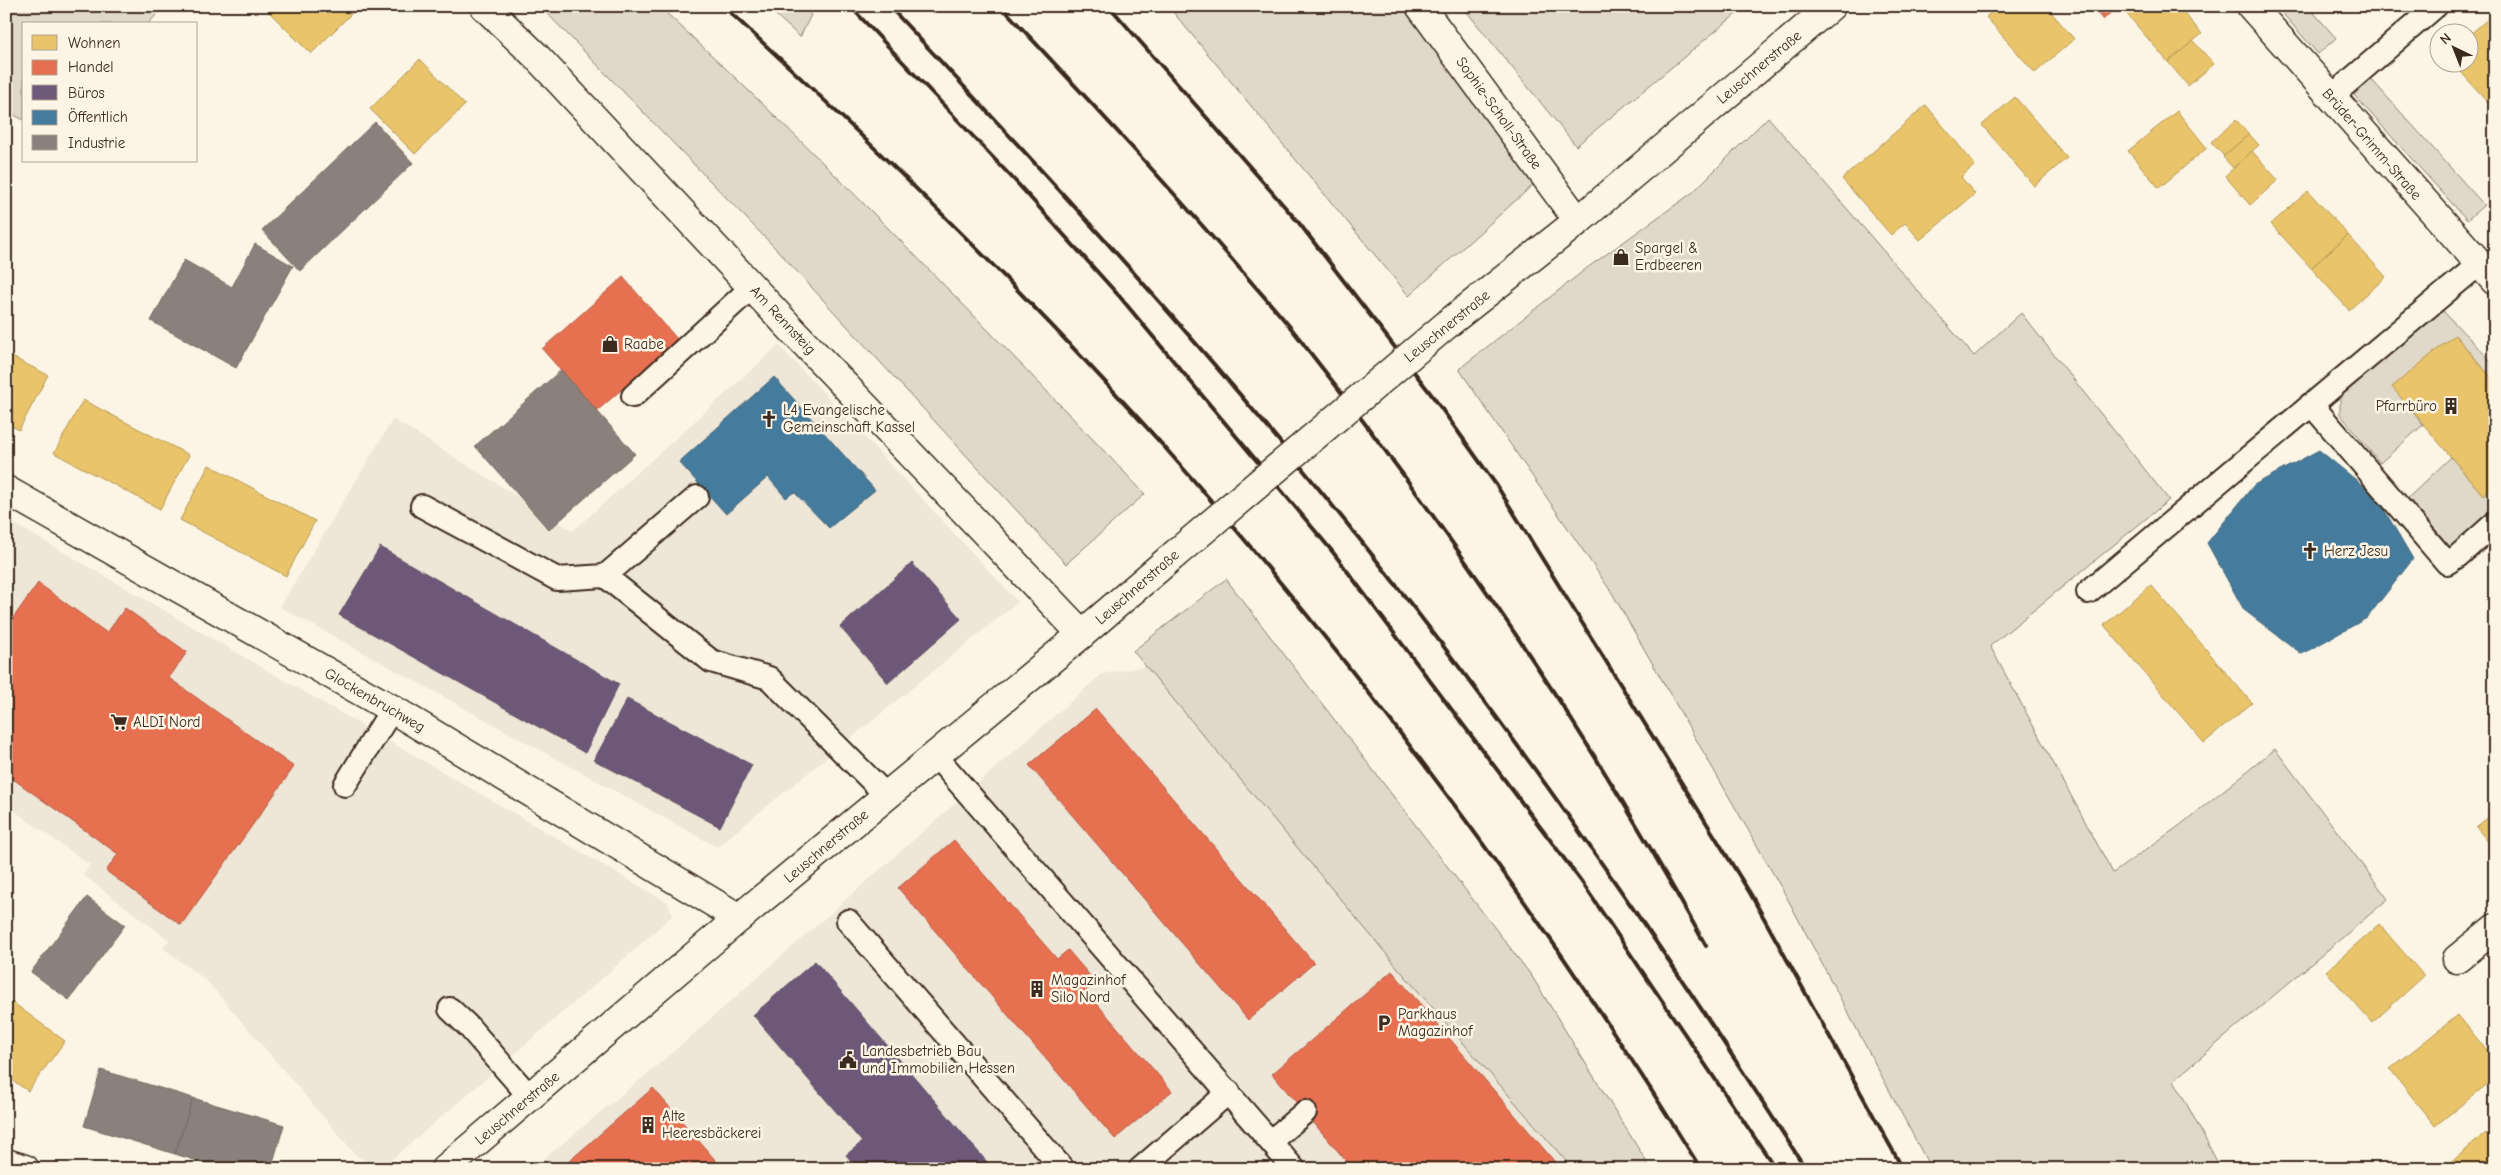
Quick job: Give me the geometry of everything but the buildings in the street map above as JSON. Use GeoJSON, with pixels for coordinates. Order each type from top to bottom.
{"type":"FeatureCollection","features":[{"type":"Feature","properties":{"kind":"street","name":"Am Rennsteig"},"geometry":{"type":"LineString","coordinates":[[484,6],[535,55],[752,287],[1082,634]]}},
{"type":"Feature","properties":{"kind":"street","name":"Sophie-Scholl-Straße"},"geometry":{"type":"LineString","coordinates":[[1420,6],[1578,221]]}},
{"type":"Feature","properties":{"kind":"street","name":"Leuschnerstraße"},"geometry":{"type":"LineString","coordinates":[[445,1169],[739,918],[1082,634],[1452,321],[1578,221],[1831,6]]}},
{"type":"Feature","properties":{"kind":"street","name":"Brüder-Grimm-Straße"},"geometry":{"type":"LineString","coordinates":[[2251,6],[2486,273]]}},
{"type":"Feature","properties":{"kind":"street","name":"Glockenbruchweg"},"geometry":{"type":"LineString","coordinates":[[6,490],[392,709],[739,918]]}},
{"type":"Feature","properties":{"kind":"street"},"geometry":{"type":"LineString","coordinates":[[2457,959],[2495,928]]}},
{"type":"Feature","properties":{"kind":"street"},"geometry":{"type":"LineString","coordinates":[[6,1163],[26,1169]]}},
{"type":"Feature","properties":{"kind":"lane"},"geometry":{"type":"LineString","coordinates":[[2331,97],[2436,6]]}},
{"type":"Feature","properties":{"kind":"lane"},"geometry":{"type":"LineString","coordinates":[[2088,592],[2311,404],[2486,273]]}},
{"type":"Feature","properties":{"kind":"lane"},"geometry":{"type":"LineString","coordinates":[[634,396],[752,287]]}},
{"type":"Feature","properties":{"kind":"lane"},"geometry":{"type":"LineString","coordinates":[[2311,404],[2447,562],[2458,556],[2495,523]]}},
{"type":"Feature","properties":{"kind":"lane"},"geometry":{"type":"LineString","coordinates":[[422,506],[557,578],[605,576],[697,497]]}},
{"type":"Feature","properties":{"kind":"lane"},"geometry":{"type":"LineString","coordinates":[[605,576],[711,661],[769,678],[886,795]]}},
{"type":"Feature","properties":{"kind":"lane"},"geometry":{"type":"LineString","coordinates":[[345,785],[392,709]]}},
{"type":"Feature","properties":{"kind":"lane"},"geometry":{"type":"LineString","coordinates":[[935,755],[1294,1169]]}},
{"type":"Feature","properties":{"kind":"lane"},"geometry":{"type":"LineString","coordinates":[[848,921],[1063,1169]]}},
{"type":"Feature","properties":{"kind":"lane"},"geometry":{"type":"LineString","coordinates":[[450,1009],[469,1027],[530,1096]]}},
{"type":"Feature","properties":{"kind":"lane"},"geometry":{"type":"LineString","coordinates":[[1140,1169],[1229,1092]]}},
{"type":"Feature","properties":{"kind":"lane"},"geometry":{"type":"LineString","coordinates":[[1271,1141],[1305,1112]]}},
{"type":"Feature","properties":{"kind":"shaded area"},"geometry":{"type":"Polygon","coordinates":[[[6,6],[164,6],[150,22],[22,22],[22,119],[6,111],[6,6]]]}},
{"type":"Feature","properties":{"kind":"shaded area"},"geometry":{"type":"Polygon","coordinates":[[[540,6],[659,6],[845,185],[1145,494],[1066,564],[779,252],[540,6]]]}},
{"type":"Feature","properties":{"kind":"shaded area"},"geometry":{"type":"Polygon","coordinates":[[[766,6],[801,6],[811,15],[800,37],[766,6]]]}},
{"type":"Feature","properties":{"kind":"shaded area"},"geometry":{"type":"Polygon","coordinates":[[[1168,6],[1403,6],[1533,185],[1409,296],[1168,6]]]}},
{"type":"Feature","properties":{"kind":"shaded area"},"geometry":{"type":"Polygon","coordinates":[[[1462,6],[1746,6],[1576,146],[1462,6]]]}},
{"type":"Feature","properties":{"kind":"shaded area"},"geometry":{"type":"Polygon","coordinates":[[[2276,6],[2308,6],[2336,38],[2318,54],[2276,6]]]}},
{"type":"Feature","properties":{"kind":"shaded area"},"geometry":{"type":"Polygon","coordinates":[[[2371,79],[2484,205],[2467,220],[2354,95],[2371,79]]]}},
{"type":"Feature","properties":{"kind":"shaded area"},"geometry":{"type":"Polygon","coordinates":[[[1768,117],[1974,356],[2021,313],[2169,500],[1990,646],[2113,873],[2179,826],[2275,749],[2388,899],[2174,1080],[2221,1169],[1931,1169],[1786,896],[1612,593],[1459,369],[1587,268],[1692,193],[1768,117]]]}},
{"type":"Feature","properties":{"kind":"shaded area"},"geometry":{"type":"Polygon","coordinates":[[[2442,310],[2495,365],[2495,382],[2455,335],[2393,387],[2423,425],[2380,463],[2340,414],[2340,397],[2442,310]]]}},
{"type":"Feature","properties":{"kind":"shaded area"},"geometry":{"type":"Polygon","coordinates":[[[779,345],[1018,602],[717,847],[280,607],[393,419],[573,531],[779,345]]]}},
{"type":"Feature","properties":{"kind":"shaded area"},"geometry":{"type":"Polygon","coordinates":[[[2451,457],[2483,495],[2495,485],[2495,513],[2453,550],[2408,498],[2451,457]]]}},
{"type":"Feature","properties":{"kind":"shaded area"},"geometry":{"type":"Polygon","coordinates":[[[6,519],[667,902],[673,915],[381,1169],[357,1156],[207,981],[163,948],[169,940],[83,875],[90,865],[6,805],[6,519]]]}},
{"type":"Feature","properties":{"kind":"shaded area"},"geometry":{"type":"Polygon","coordinates":[[[1226,579],[1531,975],[1651,1169],[1573,1169],[1398,968],[1133,651],[1226,579]]]}},
{"type":"Feature","properties":{"kind":"shaded area"},"geometry":{"type":"Polygon","coordinates":[[[1160,664],[1398,968],[1573,1169],[532,1169],[665,1059],[1102,674],[1160,664]]]}},
{"type":"Feature","properties":{"kind":"railway"},"geometry":{"type":"LineString","coordinates":[[723,6],[895,167],[1006,278],[1167,450],[1240,535],[1381,709],[1449,798],[1579,981],[1701,1169]]}},
{"type":"Feature","properties":{"kind":"railway"},"geometry":{"type":"LineString","coordinates":[[850,6],[1018,184],[1120,297],[1332,551],[1581,881],[1776,1169]]}},
{"type":"Feature","properties":{"kind":"railway"},"geometry":{"type":"LineString","coordinates":[[889,6],[1068,199],[1184,330],[1298,463],[1414,608],[1531,764],[1644,924],[1806,1169]]}},
{"type":"Feature","properties":{"kind":"railway"},"geometry":{"type":"LineString","coordinates":[[1001,6],[1211,235],[1290,326],[1360,417],[1467,563],[1518,638],[1615,790],[1662,867],[1706,946]]}},
{"type":"Feature","properties":{"kind":"railway"},"geometry":{"type":"LineString","coordinates":[[1109,6],[1299,223],[1431,394],[1497,486],[1750,893],[1903,1169]]}},
{"type":"Feature","properties":{"kind":"place","name":"Spargel & Erdbeeren"},"geometry":{"type":"Point","coordinates":[1621,257]}},
{"type":"Feature","properties":{"kind":"place","name":"Raabe"},"geometry":{"type":"Point","coordinates":[610,344]}},
{"type":"Feature","properties":{"kind":"place","name":"Pfarrbüro"},"geometry":{"type":"Point","coordinates":[2451,406]}},
{"type":"Feature","properties":{"kind":"place","name":"L4 Evangelische Gemeinschaft Kassel"},"geometry":{"type":"Point","coordinates":[769,419]}},
{"type":"Feature","properties":{"kind":"place","name":"Herz Jesu"},"geometry":{"type":"Point","coordinates":[2310,551]}},
{"type":"Feature","properties":{"kind":"place","name":"ALDI Nord"},"geometry":{"type":"Point","coordinates":[119,722]}},
{"type":"Feature","properties":{"kind":"place","name":"Magazinhof Silo Nord"},"geometry":{"type":"Point","coordinates":[1037,989]}},
{"type":"Feature","properties":{"kind":"place","name":"Parkhaus Magazinhof"},"geometry":{"type":"Point","coordinates":[1384,1023]}},
{"type":"Feature","properties":{"kind":"place","name":"Landesbetrieb Bau und Immobilien Hessen"},"geometry":{"type":"Point","coordinates":[848,1060]}},
{"type":"Feature","properties":{"kind":"place","name":"Alte Heeresbäckerei"},"geometry":{"type":"Point","coordinates":[648,1125]}}]}
